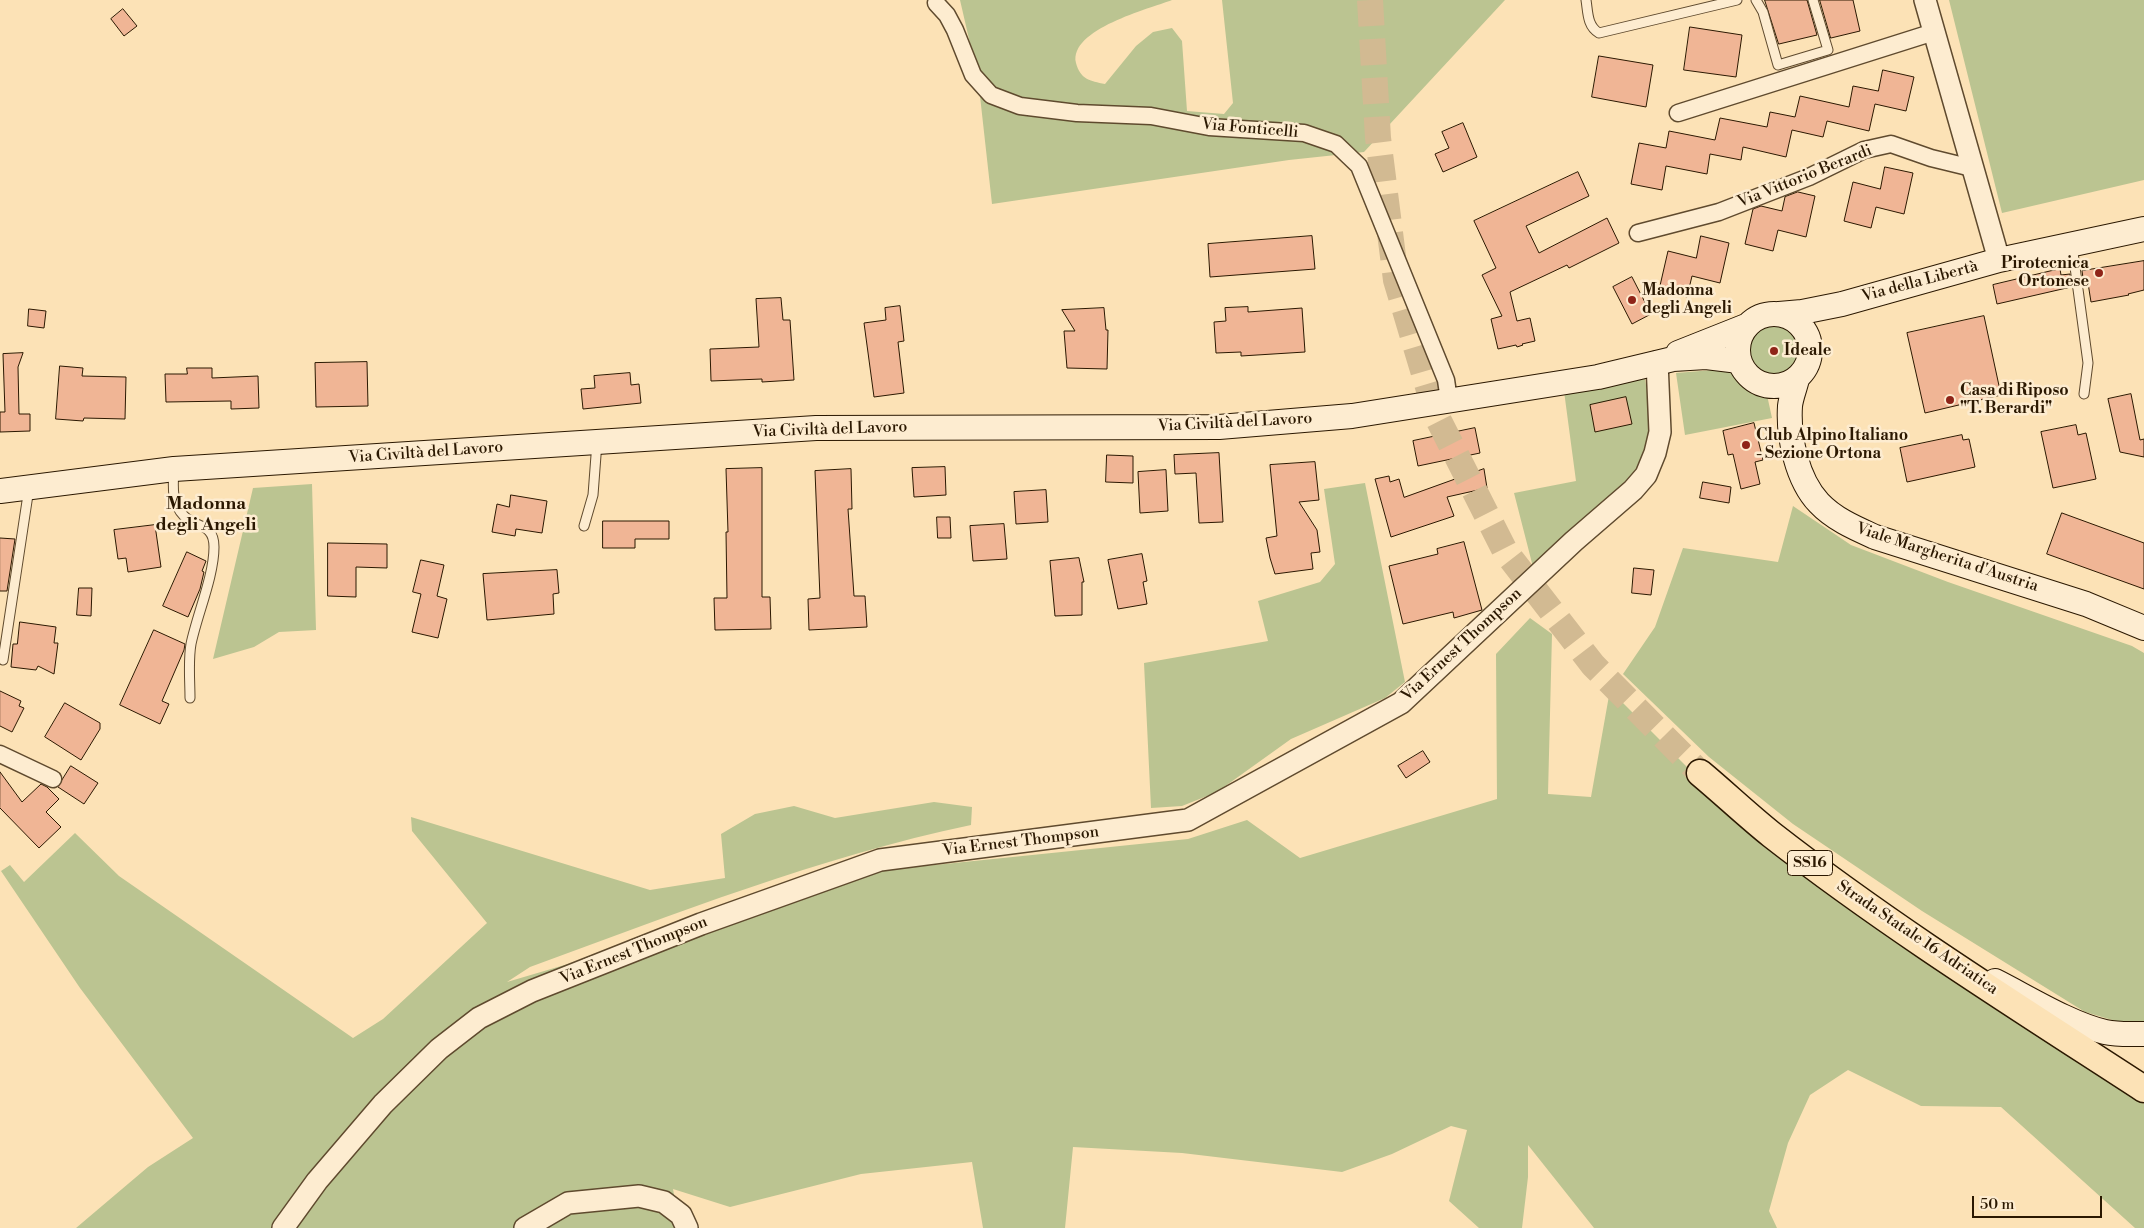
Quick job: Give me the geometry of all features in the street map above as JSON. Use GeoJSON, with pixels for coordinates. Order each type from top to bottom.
{"type":"FeatureCollection","features":[{"type":"Feature","properties":{"kind":"main road","name":"Via della Libertà"},"geometry":{"type":"LineString","coordinates":[[1779,314],[1802,312],[1842,304],[1999,260],[2144,230]]}},
{"type":"Feature","properties":{"kind":"main road","name":"Via della Libertà"},"geometry":{"type":"LineString","coordinates":[[1808,337],[1823,318],[1842,304]]}},
{"type":"Feature","properties":{"kind":"main road"},"geometry":{"type":"LineString","coordinates":[[1779,314],[1796,322],[1808,337],[1810,348],[1809,360],[1797,379],[1786,385],[1775,387],[1763,386],[1752,380],[1744,372],[1739,361],[1737,349],[1740,336],[1746,326],[1761,316],[1779,314]]}},
{"type":"Feature","properties":{"kind":"main road","name":"Via Civiltà del Lavoro"},"geometry":{"type":"LineString","coordinates":[[1657,362],[1746,326]]}},
{"type":"Feature","properties":{"kind":"main road","name":"Via Civiltà del Lavoro"},"geometry":{"type":"LineString","coordinates":[[0,491],[174,469],[816,428],[1219,427],[1352,416],[1598,376],[1657,362],[1690,358],[1739,361]]}},
{"type":"Feature","properties":{"kind":"main road","name":"Viale Margherita d'Austria"},"geometry":{"type":"LineString","coordinates":[[1797,379],[1790,405],[1793,441],[1800,472],[1812,494],[1828,512],[1851,527],[1875,537],[2086,604],[2144,628]]}},
{"type":"Feature","properties":{"kind":"main road","name":"Viale Margherita d'Austria"},"geometry":{"type":"LineString","coordinates":[[1763,386],[1781,412],[1793,441]]}},
{"type":"Feature","properties":{"kind":"main road","name":"Strada Statale 16 Adriatica"},"geometry":{"type":"LineString","coordinates":[[1700,773],[1770,834],[1926,945],[2144,1089]]}},
{"type":"Feature","properties":{"kind":"main road"},"geometry":{"type":"LineString","coordinates":[[1926,945],[2078,1022],[2103,1032],[2144,1034]]}},
{"type":"Feature","properties":{"kind":"street"},"geometry":{"type":"LineString","coordinates":[[1924,0],[1999,260]]}},
{"type":"Feature","properties":{"kind":"street","name":"Via Fonticelli"},"geometry":{"type":"LineString","coordinates":[[936,3],[947,15],[955,30],[973,75],[991,95],[1020,106],[1076,113],[1151,116],[1210,127],[1304,133],[1336,144],[1359,166],[1446,380],[1449,400]]}},
{"type":"Feature","properties":{"kind":"street"},"geometry":{"type":"LineString","coordinates":[[1678,113],[1934,32]]}},
{"type":"Feature","properties":{"kind":"street","name":"Via Vittorio Berardi"},"geometry":{"type":"LineString","coordinates":[[1638,233],[1719,212],[1808,177],[1864,150],[1891,144],[1931,158],[1972,168]]}},
{"type":"Feature","properties":{"kind":"street","name":"Via Ernest Thompson"},"geometry":{"type":"LineString","coordinates":[[283,1228],[317,1182],[383,1104],[439,1049],[479,1018],[532,991],[701,924],[880,860],[1188,820],[1401,703],[1574,541],[1633,490],[1646,475],[1655,453],[1660,432],[1657,362]]}},
{"type":"Feature","properties":{"kind":"street"},"geometry":{"type":"LineString","coordinates":[[0,754],[52,779]]}},
{"type":"Feature","properties":{"kind":"street"},"geometry":{"type":"LineString","coordinates":[[526,1228],[568,1203],[639,1196],[664,1202],[680,1215],[686,1228]]}},
{"type":"Feature","properties":{"kind":"lane"},"geometry":{"type":"LineString","coordinates":[[1586,0],[1589,20],[1594,30],[1599,33],[1737,0]]}},
{"type":"Feature","properties":{"kind":"lane"},"geometry":{"type":"LineString","coordinates":[[1756,0],[1764,12],[1778,65],[1828,50],[1813,0]]}},
{"type":"Feature","properties":{"kind":"lane"},"geometry":{"type":"LineString","coordinates":[[2072,245],[2088,363],[2084,394]]}},
{"type":"Feature","properties":{"kind":"lane"},"geometry":{"type":"LineString","coordinates":[[584,526],[594,495],[596,442]]}},
{"type":"Feature","properties":{"kind":"lane"},"geometry":{"type":"LineString","coordinates":[[174,469],[173,492],[177,506],[185,517],[205,527],[211,534],[214,546],[205,593],[191,647],[190,698]]}},
{"type":"Feature","properties":{"kind":"lane"},"geometry":{"type":"LineString","coordinates":[[3,660],[29,487]]}},
{"type":"Feature","properties":{"kind":"green space"},"geometry":{"type":"Polygon","coordinates":[[[960,0],[1172,0],[1130,15],[1097,30],[1085,40],[1077,51],[1076,63],[1080,73],[1095,82],[1105,84],[1136,46],[1153,32],[1172,28],[1182,41],[1187,111],[1224,114],[1233,103],[1222,0],[1505,0],[1364,152],[1289,160],[992,204],[978,78],[960,0]]]}},
{"type":"Feature","properties":{"kind":"green space"},"geometry":{"type":"Polygon","coordinates":[[[1949,0],[2144,0],[2144,180],[2002,213],[1949,0]]]}},
{"type":"Feature","properties":{"kind":"green space"},"geometry":{"type":"Polygon","coordinates":[[[1774,325],[1792,332],[1799,350],[1792,368],[1774,375],[1756,368],[1749,350],[1756,332],[1774,325]]]}},
{"type":"Feature","properties":{"kind":"green space"},"geometry":{"type":"Polygon","coordinates":[[[1725,369],[1767,395],[1772,418],[1685,435],[1676,373],[1725,369]]]}},
{"type":"Feature","properties":{"kind":"green space"},"geometry":{"type":"Polygon","coordinates":[[[1645,379],[1652,427],[1650,447],[1646,457],[1630,480],[1533,567],[1514,493],[1576,481],[1564,391],[1645,379]]]}},
{"type":"Feature","properties":{"kind":"green space"},"geometry":{"type":"Polygon","coordinates":[[[1365,483],[1405,682],[1385,698],[1291,739],[1217,792],[1182,806],[1151,808],[1144,663],[1268,641],[1258,601],[1320,582],[1335,564],[1324,489],[1365,483]]]}},
{"type":"Feature","properties":{"kind":"green space"},"geometry":{"type":"Polygon","coordinates":[[[312,484],[316,630],[279,632],[254,647],[213,659],[253,488],[312,484]]]}},
{"type":"Feature","properties":{"kind":"green space"},"geometry":{"type":"Polygon","coordinates":[[[1793,506],[1851,545],[1948,582],[2132,646],[2144,653],[2144,1023],[2119,1022],[2085,1012],[1922,911],[1793,824],[1709,757],[1623,674],[1655,627],[1683,548],[1778,562],[1793,506]]]}},
{"type":"Feature","properties":{"kind":"green space"},"geometry":{"type":"Polygon","coordinates":[[[1530,618],[1552,634],[1548,794],[1591,797],[1610,690],[1687,767],[1807,875],[2144,1104],[2144,1228],[2135,1228],[2001,1107],[1921,1106],[1848,1070],[1810,1095],[1788,1143],[1769,1211],[1777,1228],[1594,1228],[1528,1145],[1528,1177],[1522,1228],[1479,1228],[1449,1201],[1467,1130],[1451,1126],[1392,1154],[1342,1172],[1182,1153],[1073,1147],[1065,1228],[983,1228],[972,1162],[861,1174],[730,1207],[673,1189],[680,1228],[76,1228],[148,1167],[193,1138],[80,988],[1,871],[10,865],[24,882],[75,833],[119,876],[353,1038],[383,1019],[487,923],[412,831],[411,817],[650,890],[725,878],[721,834],[755,814],[794,806],[835,818],[934,802],[972,807],[971,825],[858,853],[748,888],[530,967],[507,982],[886,870],[1188,839],[1247,820],[1300,858],[1497,799],[1496,654],[1530,618]]]}},
{"type":"Feature","properties":{"kind":"building"},"geometry":{"type":"Polygon","coordinates":[[[1765,0],[1807,0],[1817,35],[1779,44],[1765,0]]]}},
{"type":"Feature","properties":{"kind":"building"},"geometry":{"type":"Polygon","coordinates":[[[1820,0],[1853,0],[1860,31],[1831,38],[1820,0]]]}},
{"type":"Feature","properties":{"kind":"building"},"geometry":{"type":"Polygon","coordinates":[[[123,9],[137,26],[124,36],[111,19],[123,9]]]}},
{"type":"Feature","properties":{"kind":"building"},"geometry":{"type":"Polygon","coordinates":[[[1690,27],[1742,35],[1736,77],[1684,70],[1690,27]]]}},
{"type":"Feature","properties":{"kind":"building"},"geometry":{"type":"Polygon","coordinates":[[[1599,56],[1653,65],[1646,107],[1592,97],[1599,56]]]}},
{"type":"Feature","properties":{"kind":"building"},"geometry":{"type":"Polygon","coordinates":[[[1883,70],[1914,77],[1906,111],[1875,104],[1869,131],[1827,121],[1823,137],[1792,130],[1786,157],[1743,147],[1741,160],[1710,154],[1707,174],[1666,166],[1662,190],[1631,184],[1639,143],[1666,148],[1669,131],[1715,140],[1720,118],[1767,127],[1770,112],[1795,117],[1800,96],[1849,107],[1853,86],[1878,91],[1883,70]]]}},
{"type":"Feature","properties":{"kind":"building"},"geometry":{"type":"Polygon","coordinates":[[[1463,123],[1477,157],[1443,172],[1435,154],[1449,148],[1442,132],[1463,123]]]}},
{"type":"Feature","properties":{"kind":"building"},"geometry":{"type":"Polygon","coordinates":[[[1885,167],[1913,173],[1904,214],[1876,207],[1871,228],[1844,221],[1853,182],[1880,189],[1885,167]]]}},
{"type":"Feature","properties":{"kind":"building"},"geometry":{"type":"Polygon","coordinates":[[[1578,172],[1589,196],[1526,226],[1539,253],[1607,218],[1619,243],[1569,268],[1567,265],[1510,292],[1517,321],[1530,318],[1535,341],[1517,347],[1516,345],[1498,349],[1491,319],[1502,316],[1482,275],[1496,268],[1474,221],[1578,172]]]}},
{"type":"Feature","properties":{"kind":"building"},"geometry":{"type":"Polygon","coordinates":[[[1798,192],[1815,196],[1806,237],[1778,230],[1773,251],[1745,244],[1753,209],[1761,206],[1782,211],[1785,197],[1798,192]]]}},
{"type":"Feature","properties":{"kind":"building"},"geometry":{"type":"Polygon","coordinates":[[[1312,236],[1315,269],[1210,277],[1208,244],[1312,236]]]}},
{"type":"Feature","properties":{"kind":"building"},"geometry":{"type":"Polygon","coordinates":[[[1701,236],[1729,243],[1720,283],[1692,276],[1687,297],[1659,290],[1668,251],[1696,258],[1701,236]]]}},
{"type":"Feature","properties":{"kind":"building"},"geometry":{"type":"Polygon","coordinates":[[[2144,261],[2144,290],[2129,295],[2091,302],[2088,283],[2084,284],[2082,271],[2144,261]]]}},
{"type":"Feature","properties":{"kind":"building"},"geometry":{"type":"Polygon","coordinates":[[[2060,269],[2061,275],[2070,274],[2071,287],[1997,304],[1993,285],[2060,269]]]}},
{"type":"Feature","properties":{"kind":"building","name":"Madonna degli Angeli"},"geometry":{"type":"Polygon","coordinates":[[[1632,277],[1651,314],[1632,324],[1613,287],[1632,277]]]}},
{"type":"Feature","properties":{"kind":"building"},"geometry":{"type":"Polygon","coordinates":[[[781,298],[783,320],[790,320],[794,380],[762,382],[762,379],[711,381],[710,349],[759,347],[756,299],[781,298]]]}},
{"type":"Feature","properties":{"kind":"building"},"geometry":{"type":"Polygon","coordinates":[[[900,306],[904,341],[898,342],[904,393],[874,397],[864,323],[886,320],[885,308],[900,306]]]}},
{"type":"Feature","properties":{"kind":"building"},"geometry":{"type":"Polygon","coordinates":[[[1248,307],[1248,312],[1302,308],[1305,352],[1241,356],[1241,352],[1216,353],[1214,322],[1226,321],[1225,308],[1248,307]]]}},
{"type":"Feature","properties":{"kind":"building"},"geometry":{"type":"Polygon","coordinates":[[[1104,308],[1106,330],[1108,330],[1107,369],[1067,368],[1064,331],[1075,331],[1062,310],[1104,308]]]}},
{"type":"Feature","properties":{"kind":"building"},"geometry":{"type":"Polygon","coordinates":[[[29,309],[46,311],[44,328],[28,326],[29,309]]]}},
{"type":"Feature","properties":{"kind":"building","name":"Casa di Riposo \"T. Berardi\""},"geometry":{"type":"Polygon","coordinates":[[[1984,316],[2001,395],[1925,413],[1907,333],[1984,316]]]}},
{"type":"Feature","properties":{"kind":"building"},"geometry":{"type":"Polygon","coordinates":[[[23,353],[18,367],[19,414],[30,414],[30,431],[0,432],[0,412],[5,412],[3,354],[23,353]]]}},
{"type":"Feature","properties":{"kind":"building"},"geometry":{"type":"Polygon","coordinates":[[[367,362],[368,406],[316,407],[315,363],[367,362]]]}},
{"type":"Feature","properties":{"kind":"building"},"geometry":{"type":"Polygon","coordinates":[[[60,366],[83,368],[82,376],[126,377],[125,419],[84,418],[83,421],[56,419],[60,366]]]}},
{"type":"Feature","properties":{"kind":"building"},"geometry":{"type":"Polygon","coordinates":[[[187,368],[212,368],[212,378],[258,376],[259,408],[231,409],[231,401],[166,402],[165,374],[187,374],[187,368]]]}},
{"type":"Feature","properties":{"kind":"building"},"geometry":{"type":"Polygon","coordinates":[[[630,373],[631,385],[639,384],[641,403],[583,409],[581,389],[595,388],[594,376],[630,373]]]}},
{"type":"Feature","properties":{"kind":"building"},"geometry":{"type":"Polygon","coordinates":[[[2131,394],[2140,440],[2144,439],[2144,457],[2120,452],[2108,399],[2131,394]]]}},
{"type":"Feature","properties":{"kind":"building"},"geometry":{"type":"Polygon","coordinates":[[[1626,397],[1632,424],[1595,432],[1590,405],[1626,397]]]}},
{"type":"Feature","properties":{"kind":"building"},"geometry":{"type":"Polygon","coordinates":[[[1754,423],[1763,460],[1755,462],[1760,484],[1741,489],[1733,454],[1728,455],[1723,431],[1754,423]]]}},
{"type":"Feature","properties":{"kind":"building"},"geometry":{"type":"Polygon","coordinates":[[[2076,425],[2078,435],[2086,433],[2096,479],[2053,488],[2041,432],[2076,425]]]}},
{"type":"Feature","properties":{"kind":"building"},"geometry":{"type":"Polygon","coordinates":[[[1475,428],[1480,453],[1418,466],[1413,441],[1475,428]]]}},
{"type":"Feature","properties":{"kind":"building"},"geometry":{"type":"Polygon","coordinates":[[[1962,435],[1963,440],[1969,439],[1975,467],[1907,482],[1900,448],[1962,435]]]}},
{"type":"Feature","properties":{"kind":"building"},"geometry":{"type":"Polygon","coordinates":[[[1219,453],[1223,522],[1199,523],[1196,473],[1175,474],[1174,455],[1219,453]]]}},
{"type":"Feature","properties":{"kind":"building"},"geometry":{"type":"Polygon","coordinates":[[[1107,455],[1133,456],[1133,483],[1106,482],[1107,455]]]}},
{"type":"Feature","properties":{"kind":"building"},"geometry":{"type":"Polygon","coordinates":[[[1315,462],[1319,500],[1299,502],[1317,530],[1320,552],[1311,553],[1313,569],[1275,574],[1266,538],[1277,536],[1270,465],[1315,462]]]}},
{"type":"Feature","properties":{"kind":"building"},"geometry":{"type":"Polygon","coordinates":[[[945,467],[946,495],[914,497],[912,468],[945,467]]]}},
{"type":"Feature","properties":{"kind":"building"},"geometry":{"type":"Polygon","coordinates":[[[762,468],[762,597],[770,597],[771,629],[715,630],[714,598],[727,598],[726,532],[728,532],[726,469],[762,468]]]}},
{"type":"Feature","properties":{"kind":"building"},"geometry":{"type":"Polygon","coordinates":[[[851,469],[852,509],[848,509],[854,596],[865,596],[867,627],[809,630],[808,599],[820,598],[815,471],[851,469]]]}},
{"type":"Feature","properties":{"kind":"building"},"geometry":{"type":"Polygon","coordinates":[[[1484,469],[1487,488],[1447,497],[1454,516],[1391,537],[1375,479],[1389,476],[1390,482],[1399,479],[1404,497],[1484,469]]]}},
{"type":"Feature","properties":{"kind":"building"},"geometry":{"type":"Polygon","coordinates":[[[1166,470],[1168,511],[1140,513],[1138,472],[1166,470]]]}},
{"type":"Feature","properties":{"kind":"building"},"geometry":{"type":"Polygon","coordinates":[[[1703,482],[1731,487],[1729,503],[1700,498],[1703,482]]]}},
{"type":"Feature","properties":{"kind":"building"},"geometry":{"type":"Polygon","coordinates":[[[1046,490],[1048,522],[1016,524],[1014,492],[1046,490]]]}},
{"type":"Feature","properties":{"kind":"building"},"geometry":{"type":"Polygon","coordinates":[[[511,495],[547,501],[542,533],[516,529],[515,536],[492,532],[497,504],[509,507],[511,495]]]}},
{"type":"Feature","properties":{"kind":"building"},"geometry":{"type":"Polygon","coordinates":[[[2062,513],[2144,543],[2144,589],[2047,554],[2062,513]]]}},
{"type":"Feature","properties":{"kind":"building"},"geometry":{"type":"Polygon","coordinates":[[[937,517],[950,517],[951,538],[938,538],[937,517]]]}},
{"type":"Feature","properties":{"kind":"building"},"geometry":{"type":"Polygon","coordinates":[[[603,521],[669,521],[669,539],[635,539],[635,548],[603,548],[603,521]]]}},
{"type":"Feature","properties":{"kind":"building"},"geometry":{"type":"Polygon","coordinates":[[[1004,524],[1007,559],[973,561],[970,526],[1004,524]]]}},
{"type":"Feature","properties":{"kind":"building"},"geometry":{"type":"Polygon","coordinates":[[[155,525],[161,567],[128,572],[126,558],[118,559],[114,530],[155,525]]]}},
{"type":"Feature","properties":{"kind":"building"},"geometry":{"type":"Polygon","coordinates":[[[0,538],[15,539],[7,591],[0,591],[0,538]]]}},
{"type":"Feature","properties":{"kind":"building"},"geometry":{"type":"Polygon","coordinates":[[[1464,542],[1482,610],[1454,618],[1453,612],[1403,624],[1389,566],[1438,554],[1437,549],[1464,542]]]}},
{"type":"Feature","properties":{"kind":"building"},"geometry":{"type":"Polygon","coordinates":[[[328,543],[387,544],[387,568],[356,567],[356,597],[328,596],[328,543]]]}},
{"type":"Feature","properties":{"kind":"building"},"geometry":{"type":"Polygon","coordinates":[[[187,552],[206,561],[202,571],[204,572],[200,589],[188,617],[163,606],[187,552]]]}},
{"type":"Feature","properties":{"kind":"building"},"geometry":{"type":"Polygon","coordinates":[[[1142,554],[1147,581],[1143,582],[1147,604],[1118,609],[1108,560],[1142,554]]]}},
{"type":"Feature","properties":{"kind":"building"},"geometry":{"type":"Polygon","coordinates":[[[1079,558],[1084,582],[1082,582],[1082,615],[1055,616],[1050,561],[1079,558]]]}},
{"type":"Feature","properties":{"kind":"building"},"geometry":{"type":"Polygon","coordinates":[[[421,560],[444,565],[437,596],[447,599],[438,638],[412,632],[421,594],[413,592],[421,560]]]}},
{"type":"Feature","properties":{"kind":"building"},"geometry":{"type":"Polygon","coordinates":[[[1634,568],[1654,570],[1651,595],[1632,593],[1634,568]]]}},
{"type":"Feature","properties":{"kind":"building"},"geometry":{"type":"Polygon","coordinates":[[[557,570],[559,593],[553,594],[554,614],[487,620],[483,574],[557,570]]]}},
{"type":"Feature","properties":{"kind":"building"},"geometry":{"type":"Polygon","coordinates":[[[79,588],[92,588],[91,616],[77,615],[79,588]]]}},
{"type":"Feature","properties":{"kind":"building"},"geometry":{"type":"Polygon","coordinates":[[[20,622],[56,627],[54,643],[58,643],[54,674],[38,666],[36,670],[11,667],[13,644],[17,644],[20,622]]]}},
{"type":"Feature","properties":{"kind":"building"},"geometry":{"type":"Polygon","coordinates":[[[154,630],[185,644],[162,701],[169,704],[160,724],[120,705],[154,630]]]}},
{"type":"Feature","properties":{"kind":"building"},"geometry":{"type":"Polygon","coordinates":[[[0,691],[21,701],[19,706],[24,708],[12,732],[0,726],[0,691]]]}},
{"type":"Feature","properties":{"kind":"building"},"geometry":{"type":"Polygon","coordinates":[[[65,703],[100,723],[100,729],[81,760],[45,737],[65,703]]]}},
{"type":"Feature","properties":{"kind":"building"},"geometry":{"type":"Polygon","coordinates":[[[1423,751],[1430,762],[1406,778],[1398,766],[1423,751]]]}},
{"type":"Feature","properties":{"kind":"building"},"geometry":{"type":"Polygon","coordinates":[[[71,766],[98,783],[84,804],[58,787],[71,766]]]}},
{"type":"Feature","properties":{"kind":"building"},"geometry":{"type":"Polygon","coordinates":[[[0,772],[22,802],[41,784],[47,787],[59,799],[46,812],[61,827],[39,848],[0,808],[0,772]]]}},
{"type":"Feature","properties":{"kind":"tunnel"},"geometry":{"type":"LineString","coordinates":[[1370,0],[1378,138],[1396,280],[1437,417],[1505,551],[1593,665],[1700,773]]}},
{"type":"Feature","properties":{"kind":"place","name":"Pirotecnica Ortonese"},"geometry":{"type":"Point","coordinates":[2099,273]}},
{"type":"Feature","properties":{"kind":"place","name":"Madonna degli Angeli"},"geometry":{"type":"Point","coordinates":[1632,300]}},
{"type":"Feature","properties":{"kind":"place","name":"Ideale"},"geometry":{"type":"Point","coordinates":[1774,351]}},
{"type":"Feature","properties":{"kind":"place","name":"Casa di Riposo \"T. Berardi\""},"geometry":{"type":"Point","coordinates":[1950,400]}},
{"type":"Feature","properties":{"kind":"place","name":"Club Alpino Italiano - Sezione Ortona"},"geometry":{"type":"Point","coordinates":[1746,445]}},
{"type":"Feature","properties":{"kind":"district","name":"Madonna degli Angeli"},"geometry":{"type":"Point","coordinates":[206,515]}}]}
